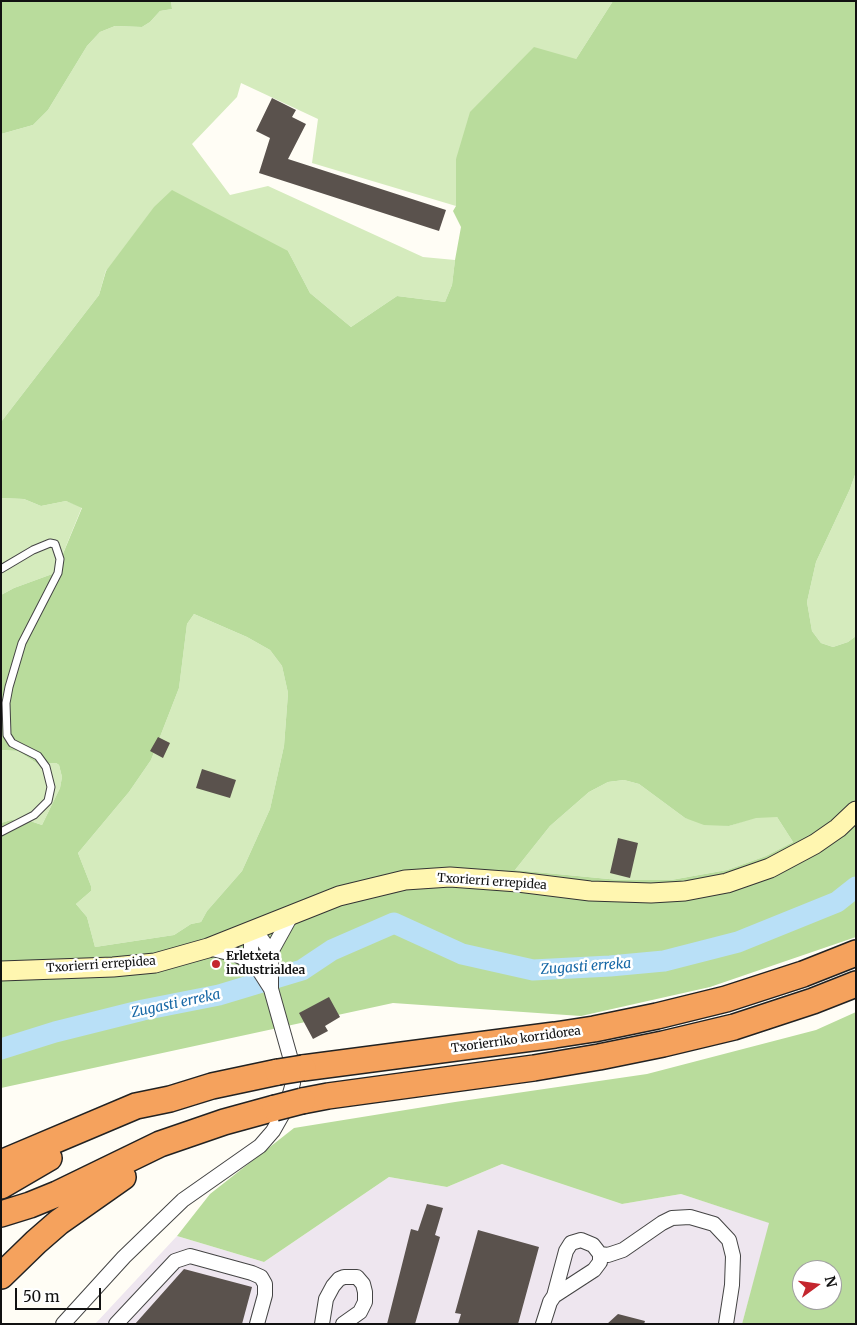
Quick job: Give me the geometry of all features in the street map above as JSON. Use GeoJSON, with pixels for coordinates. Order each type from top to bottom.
{"type":"FeatureCollection","features":[{"type":"Feature","properties":{"kind":"highway","name":"Txorierriko korridorea"},"geometry":{"type":"LineString","coordinates":[[170,1099],[212,1086],[278,1072],[594,1030],[726,999],[803,974],[856,954]]}},
{"type":"Feature","properties":{"kind":"highway"},"geometry":{"type":"LineString","coordinates":[[1,1214],[57,1194],[160,1144],[243,1116],[328,1096],[534,1068],[663,1044],[734,1026],[813,1001],[856,984]]}},
{"type":"Feature","properties":{"kind":"highway"},"geometry":{"type":"LineString","coordinates":[[1,1163],[136,1106],[170,1099]]}},
{"type":"Feature","properties":{"kind":"highway"},"geometry":{"type":"LineString","coordinates":[[1,1186],[45,1160],[85,1140],[152,1111],[170,1099]]}},
{"type":"Feature","properties":{"kind":"highway"},"geometry":{"type":"LineString","coordinates":[[1,1276],[36,1242],[83,1204],[124,1176],[201,1130]]}},
{"type":"Feature","properties":{"kind":"main road","name":"Txorierri errepidea"},"geometry":{"type":"LineString","coordinates":[[1,971],[114,967],[155,963],[208,948],[339,896],[405,880],[450,877],[590,890],[651,893],[685,891],[727,883],[770,868],[815,844],[838,828],[856,811]]}},
{"type":"Feature","properties":{"kind":"street"},"geometry":{"type":"LineString","coordinates":[[63,1324],[91,1292],[163,1218],[198,1189],[260,1146],[273,1131],[286,1108],[290,1098],[293,1074],[291,1057],[271,989],[271,954],[292,914]]}},
{"type":"Feature","properties":{"kind":"street"},"geometry":{"type":"LineString","coordinates":[[254,929],[271,954]]}},
{"type":"Feature","properties":{"kind":"street"},"geometry":{"type":"LineString","coordinates":[[254,929],[251,948],[254,963],[271,989]]}},
{"type":"Feature","properties":{"kind":"street"},"geometry":{"type":"LineString","coordinates":[[208,948],[237,955],[254,963]]}},
{"type":"Feature","properties":{"kind":"street"},"geometry":{"type":"LineString","coordinates":[[254,963],[271,954]]}},
{"type":"Feature","properties":{"kind":"street"},"geometry":{"type":"LineString","coordinates":[[600,1254],[623,1250],[672,1218],[690,1217],[714,1224],[728,1240],[733,1256],[732,1285],[726,1324]]}},
{"type":"Feature","properties":{"kind":"street"},"geometry":{"type":"LineString","coordinates":[[544,1324],[566,1251],[571,1243],[581,1240],[592,1245],[600,1254],[600,1262],[594,1270],[554,1296]]}},
{"type":"Feature","properties":{"kind":"street"},"geometry":{"type":"LineString","coordinates":[[116,1324],[175,1261],[190,1256],[261,1277],[265,1284],[265,1295],[257,1324]]}},
{"type":"Feature","properties":{"kind":"street"},"geometry":{"type":"LineString","coordinates":[[322,1324],[326,1299],[332,1286],[339,1279],[350,1276],[357,1277],[363,1284],[365,1302],[360,1312],[343,1324]]}},
{"type":"Feature","properties":{"kind":"lane"},"geometry":{"type":"LineString","coordinates":[[1,569],[33,550],[50,543],[55,544],[60,559],[58,573],[22,643],[6,703],[7,735],[12,743],[38,756],[46,767],[51,787],[48,801],[34,815],[1,832]]}},
{"type":"Feature","properties":{"kind":"shaded area"},"geometry":{"type":"Polygon","coordinates":[[[502,1164],[622,1204],[681,1194],[770,1223],[742,1324],[95,1324],[177,1236],[264,1262],[389,1177],[447,1187],[502,1164]]]}},
{"type":"Feature","properties":{"kind":"green space"},"geometry":{"type":"Polygon","coordinates":[[[1,1],[171,1],[172,9],[160,11],[150,22],[142,27],[115,26],[100,32],[87,46],[48,110],[33,125],[1,134],[1,1]]]}},
{"type":"Feature","properties":{"kind":"green space"},"geometry":{"type":"Polygon","coordinates":[[[171,1],[613,1],[576,59],[456,159],[456,206],[312,163],[318,119],[241,83],[237,97],[192,144],[230,195],[268,186],[423,257],[455,260],[452,285],[445,302],[397,296],[351,327],[310,293],[288,251],[106,270],[99,295],[1,422],[1,134],[33,125],[48,110],[87,46],[100,32],[115,26],[142,27],[150,22],[160,11],[172,9],[171,1]]]}},
{"type":"Feature","properties":{"kind":"green space"},"geometry":{"type":"Polygon","coordinates":[[[613,1],[856,1],[856,472],[816,562],[807,602],[812,631],[821,643],[833,647],[848,642],[856,636],[856,937],[710,987],[581,1016],[393,1003],[1,1088],[1,823],[11,820],[27,820],[42,825],[60,788],[62,777],[59,765],[56,763],[38,764],[18,751],[1,750],[1,595],[14,588],[55,573],[82,508],[66,501],[41,506],[24,499],[1,498],[1,422],[99,295],[106,271],[154,207],[172,190],[288,251],[310,293],[351,327],[397,296],[445,302],[452,285],[461,227],[453,211],[456,206],[456,159],[470,112],[534,47],[576,59],[613,1]],[[194,614],[187,624],[179,688],[151,760],[129,792],[78,853],[91,886],[91,891],[76,904],[87,917],[95,947],[174,935],[191,924],[201,922],[207,911],[242,871],[270,809],[284,746],[288,693],[282,666],[270,650],[247,637],[194,614]],[[624,780],[608,782],[589,792],[550,826],[515,870],[619,880],[671,880],[727,870],[766,856],[793,842],[777,817],[756,818],[729,826],[704,825],[685,818],[639,784],[624,780]]]}},
{"type":"Feature","properties":{"kind":"green space"},"geometry":{"type":"Polygon","coordinates":[[[856,472],[856,636],[848,642],[833,647],[821,643],[812,631],[807,602],[816,562],[856,472]]]}},
{"type":"Feature","properties":{"kind":"green space"},"geometry":{"type":"Polygon","coordinates":[[[1,498],[24,499],[41,506],[66,501],[82,507],[55,573],[14,588],[1,595],[1,498]]]}},
{"type":"Feature","properties":{"kind":"green space"},"geometry":{"type":"Polygon","coordinates":[[[194,614],[247,637],[270,650],[282,666],[288,693],[284,746],[270,809],[242,871],[207,911],[201,922],[191,924],[174,935],[95,947],[87,917],[76,904],[91,891],[91,886],[78,853],[129,792],[151,760],[179,688],[187,624],[194,614]]]}},
{"type":"Feature","properties":{"kind":"green space"},"geometry":{"type":"Polygon","coordinates":[[[1,750],[18,751],[38,764],[56,763],[59,765],[62,777],[60,788],[42,825],[27,820],[11,820],[1,823],[1,750]]]}},
{"type":"Feature","properties":{"kind":"green space"},"geometry":{"type":"Polygon","coordinates":[[[624,780],[639,784],[685,818],[729,826],[756,817],[777,817],[793,842],[766,856],[727,870],[671,880],[619,880],[515,870],[550,826],[589,792],[608,782],[624,780]]]}},
{"type":"Feature","properties":{"kind":"green space"},"geometry":{"type":"Polygon","coordinates":[[[856,1012],[856,1324],[742,1324],[769,1223],[681,1194],[622,1204],[502,1164],[447,1187],[389,1177],[264,1262],[177,1236],[210,1194],[294,1128],[647,1074],[816,1030],[856,1012]]]}},
{"type":"Feature","properties":{"kind":"building"},"geometry":{"type":"Polygon","coordinates":[[[272,98],[296,110],[292,117],[306,124],[288,159],[446,210],[439,231],[259,173],[270,138],[256,131],[272,98]]]}},
{"type":"Feature","properties":{"kind":"building"},"geometry":{"type":"Polygon","coordinates":[[[158,737],[170,743],[163,758],[150,751],[158,737]]]}},
{"type":"Feature","properties":{"kind":"building"},"geometry":{"type":"Polygon","coordinates":[[[202,769],[236,780],[230,798],[196,788],[202,769]]]}},
{"type":"Feature","properties":{"kind":"building"},"geometry":{"type":"Polygon","coordinates":[[[618,838],[638,843],[630,878],[610,873],[618,838]]]}},
{"type":"Feature","properties":{"kind":"building"},"geometry":{"type":"Polygon","coordinates":[[[329,997],[340,1017],[325,1026],[328,1031],[313,1039],[299,1013],[329,997]]]}},
{"type":"Feature","properties":{"kind":"building"},"geometry":{"type":"Polygon","coordinates":[[[427,1204],[443,1208],[435,1235],[440,1237],[415,1324],[387,1324],[411,1229],[418,1231],[427,1204]]]}},
{"type":"Feature","properties":{"kind":"building"},"geometry":{"type":"Polygon","coordinates":[[[478,1230],[539,1247],[518,1324],[458,1324],[461,1314],[455,1313],[478,1230]]]}},
{"type":"Feature","properties":{"kind":"building"},"geometry":{"type":"Polygon","coordinates":[[[184,1269],[252,1287],[242,1324],[135,1324],[184,1269]]]}},
{"type":"Feature","properties":{"kind":"building"},"geometry":{"type":"Polygon","coordinates":[[[618,1314],[645,1321],[644,1324],[607,1324],[618,1314]]]}},
{"type":"Feature","properties":{"kind":"waterway","name":"Zugasti erreka"},"geometry":{"type":"LineString","coordinates":[[1,1049],[55,1032],[143,1010],[219,995],[302,970],[332,950],[394,923],[462,954],[533,970],[610,966],[664,961],[738,942],[837,902],[856,887]]}},
{"type":"Feature","properties":{"kind":"place","name":"Erletxeta industrialdea"},"geometry":{"type":"Point","coordinates":[216,964]}}]}
